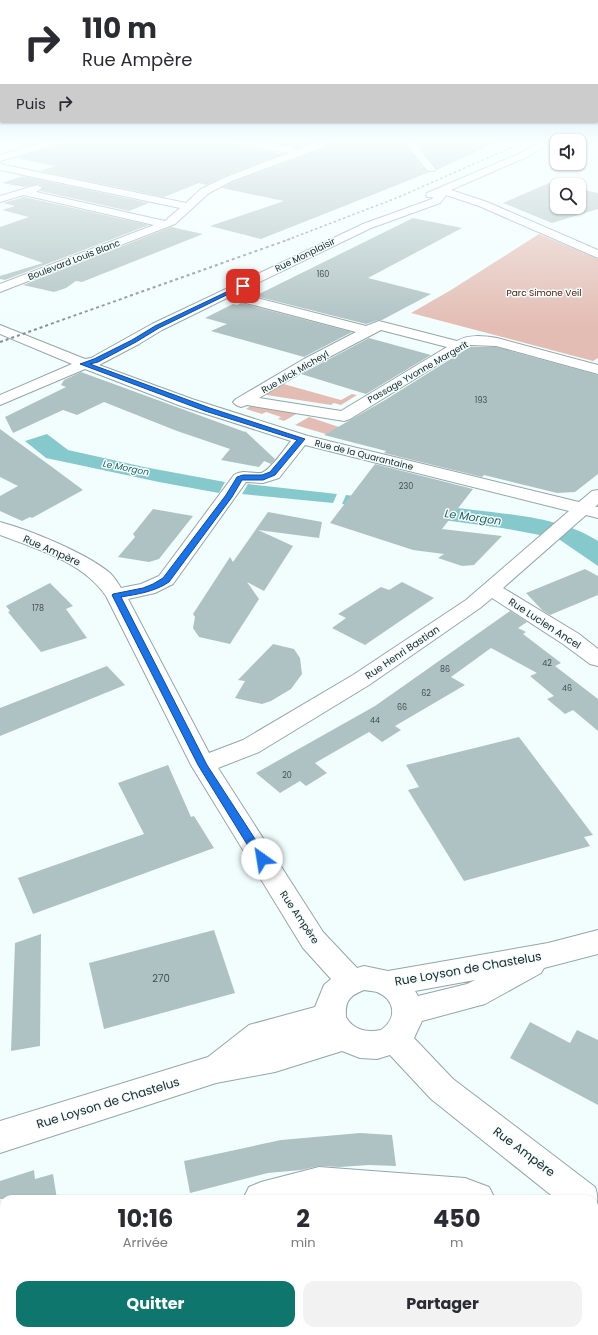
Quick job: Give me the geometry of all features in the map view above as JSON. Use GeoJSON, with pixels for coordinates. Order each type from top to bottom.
{"type":"FeatureCollection","features":[{"type":"Feature","properties":{"kind":"street"},"geometry":{"type":"LineString","coordinates":[[65,202],[164,224]]}},
{"type":"Feature","properties":{"kind":"street"},"geometry":{"type":"LineString","coordinates":[[170,202],[189,206]]}},
{"type":"Feature","properties":{"kind":"street","name":"Boulevard Louis Blanc"},"geometry":{"type":"LineString","coordinates":[[0,288],[171,222],[193,202]]}},
{"type":"Feature","properties":{"kind":"street","name":"Rue Monplaisir"},"geometry":{"type":"LineString","coordinates":[[0,400],[70,371],[83,364],[96,361],[157,327],[367,226],[433,202]]}},
{"type":"Feature","properties":{"kind":"street"},"geometry":{"type":"LineString","coordinates":[[478,202],[598,254]]}},
{"type":"Feature","properties":{"kind":"street"},"geometry":{"type":"LineString","coordinates":[[225,294],[459,346]]}},
{"type":"Feature","properties":{"kind":"street","name":"Rue Mick Micheyl"},"geometry":{"type":"LineString","coordinates":[[221,414],[309,362],[374,328]]}},
{"type":"Feature","properties":{"kind":"street","name":"Rue de la Quarantaine"},"geometry":{"type":"LineString","coordinates":[[0,329],[83,364],[221,414],[301,439],[590,510]]}},
{"type":"Feature","properties":{"kind":"street","name":"Passage Yvonne Margerit"},"geometry":{"type":"LineString","coordinates":[[246,400],[344,416],[467,341],[480,340],[497,342],[598,370]]}},
{"type":"Feature","properties":{"kind":"street"},"geometry":{"type":"LineString","coordinates":[[286,426],[311,410]]}},
{"type":"Feature","properties":{"kind":"street"},"geometry":{"type":"LineString","coordinates":[[116,595],[145,590],[166,580],[240,479],[243,477],[263,478],[272,474],[301,439]]}},
{"type":"Feature","properties":{"kind":"street","name":"Rue Henri Bastian"},"geometry":{"type":"LineString","coordinates":[[203,765],[250,746],[362,680],[473,604],[556,531],[590,510],[598,495]]}},
{"type":"Feature","properties":{"kind":"street","name":"Rue Ampère"},"geometry":{"type":"LineString","coordinates":[[0,528],[63,554],[86,566],[104,579],[116,595],[203,765],[313,940],[351,981]]}},
{"type":"Feature","properties":{"kind":"street","name":"Rue Lucien Ancel"},"geometry":{"type":"LineString","coordinates":[[491,589],[571,639],[598,658]]}},
{"type":"Feature","properties":{"kind":"street","name":"Rue Loyson de Chastelus"},"geometry":{"type":"LineString","coordinates":[[388,983],[548,955],[598,942]]}},
{"type":"Feature","properties":{"kind":"street","name":"Rue Loyson de Chastelus"},"geometry":{"type":"LineString","coordinates":[[402,1025],[474,995],[548,955]]}},
{"type":"Feature","properties":{"kind":"street"},"geometry":{"type":"LineString","coordinates":[[364,978],[377,979],[388,983],[399,991],[406,1001],[402,1025],[382,1044],[369,1046],[355,1043],[336,1027],[329,1005],[333,995],[341,986],[351,981],[364,978]]}},
{"type":"Feature","properties":{"kind":"street","name":"Rue Ampère"},"geometry":{"type":"LineString","coordinates":[[402,1025],[442,1089],[578,1195]]}},
{"type":"Feature","properties":{"kind":"street","name":"Rue Loyson de Chastelus"},"geometry":{"type":"LineString","coordinates":[[0,1137],[216,1069],[275,1058],[336,1027]]}},
{"type":"Feature","properties":{"kind":"street"},"geometry":{"type":"LineString","coordinates":[[276,1195],[319,1184],[465,1195]]}},
{"type":"Feature","properties":{"kind":"green space","name":"Parc Simone Veil"},"geometry":{"type":"Polygon","coordinates":[[[539,234],[598,259],[598,358],[593,361],[411,313],[451,290],[539,234]]]}},
{"type":"Feature","properties":{"kind":"green space"},"geometry":{"type":"Polygon","coordinates":[[[280,383],[341,400],[352,394],[357,395],[341,405],[334,403],[331,405],[260,394],[280,383]]]}},
{"type":"Feature","properties":{"kind":"green space"},"geometry":{"type":"Polygon","coordinates":[[[252,405],[298,413],[284,421],[278,419],[281,417],[266,412],[262,414],[246,409],[252,405]]]}},
{"type":"Feature","properties":{"kind":"green space"},"geometry":{"type":"Polygon","coordinates":[[[309,417],[339,427],[326,434],[295,425],[309,417]]]}},
{"type":"Feature","properties":{"kind":"water","name":"Le Morgon"},"geometry":{"type":"Polygon","coordinates":[[[47,434],[68,450],[144,467],[225,482],[219,493],[46,458],[25,441],[47,434]]]}},
{"type":"Feature","properties":{"kind":"water"},"geometry":{"type":"Polygon","coordinates":[[[248,484],[337,494],[333,503],[242,494],[248,484]]]}},
{"type":"Feature","properties":{"kind":"water","name":"Le Morgon"},"geometry":{"type":"Polygon","coordinates":[[[346,495],[506,514],[554,522],[584,533],[598,541],[598,566],[560,540],[502,528],[370,510],[370,507],[342,504],[346,495]]]}},
{"type":"Feature","properties":{"kind":"building"},"geometry":{"type":"Polygon","coordinates":[[[48,202],[149,225],[5,280],[0,279],[0,276],[43,263],[0,248],[0,227],[29,217],[2,210],[15,206],[3,203],[48,202]]]}},
{"type":"Feature","properties":{"kind":"building"},"geometry":{"type":"Polygon","coordinates":[[[90,202],[149,203],[129,211],[90,202]]]}},
{"type":"Feature","properties":{"kind":"building"},"geometry":{"type":"Polygon","coordinates":[[[280,202],[354,202],[261,239],[210,226],[280,202]]]}},
{"type":"Feature","properties":{"kind":"building"},"geometry":{"type":"Polygon","coordinates":[[[550,202],[550,214],[582,214],[552,223],[503,203],[550,202]]]}},
{"type":"Feature","properties":{"kind":"building"},"geometry":{"type":"Polygon","coordinates":[[[586,202],[598,202],[598,209],[586,213],[586,202]]]}},
{"type":"Feature","properties":{"kind":"building"},"geometry":{"type":"Polygon","coordinates":[[[413,218],[462,228],[368,278],[431,294],[382,320],[366,324],[255,296],[413,218]]]}},
{"type":"Feature","properties":{"kind":"building"},"geometry":{"type":"Polygon","coordinates":[[[171,227],[203,234],[82,282],[76,281],[66,288],[54,292],[23,285],[171,227]]]}},
{"type":"Feature","properties":{"kind":"building"},"geometry":{"type":"Polygon","coordinates":[[[241,303],[352,332],[304,357],[211,331],[227,324],[205,318],[233,304],[237,305],[241,303]]]}},
{"type":"Feature","properties":{"kind":"building"},"geometry":{"type":"Polygon","coordinates":[[[369,338],[431,355],[366,394],[301,374],[369,338]]]}},
{"type":"Feature","properties":{"kind":"building"},"geometry":{"type":"Polygon","coordinates":[[[470,347],[496,347],[598,375],[598,474],[575,492],[557,493],[484,475],[482,477],[384,453],[386,451],[324,435],[385,400],[470,347]]]}},
{"type":"Feature","properties":{"kind":"building"},"geometry":{"type":"Polygon","coordinates":[[[81,372],[245,431],[275,459],[271,464],[264,461],[259,467],[221,460],[230,449],[177,431],[104,402],[77,415],[63,410],[13,433],[5,417],[66,387],[61,385],[64,380],[81,372]]]}},
{"type":"Feature","properties":{"kind":"building"},"geometry":{"type":"Polygon","coordinates":[[[0,429],[83,490],[32,518],[30,517],[22,521],[0,511],[0,496],[18,486],[0,477],[0,429]]]}},
{"type":"Feature","properties":{"kind":"building"},"geometry":{"type":"Polygon","coordinates":[[[375,464],[473,489],[442,529],[502,536],[474,565],[462,566],[438,558],[444,554],[413,550],[330,523],[375,464]]]}},
{"type":"Feature","properties":{"kind":"building"},"geometry":{"type":"Polygon","coordinates":[[[153,509],[193,516],[159,559],[149,562],[118,557],[135,537],[133,534],[153,509]]]}},
{"type":"Feature","properties":{"kind":"building"},"geometry":{"type":"Polygon","coordinates":[[[268,512],[322,522],[319,538],[258,530],[293,546],[264,591],[247,582],[259,599],[230,644],[199,637],[193,628],[195,617],[193,614],[230,557],[233,562],[268,512]]]}},
{"type":"Feature","properties":{"kind":"building"},"geometry":{"type":"Polygon","coordinates":[[[585,569],[598,576],[598,595],[550,615],[542,610],[526,593],[585,569]]]}},
{"type":"Feature","properties":{"kind":"building"},"geometry":{"type":"Polygon","coordinates":[[[402,582],[434,598],[365,645],[332,628],[346,618],[338,614],[381,587],[389,590],[402,582]]]}},
{"type":"Feature","properties":{"kind":"building"},"geometry":{"type":"Polygon","coordinates":[[[50,583],[73,606],[66,609],[87,638],[41,652],[8,612],[10,611],[6,606],[50,583]]]}},
{"type":"Feature","properties":{"kind":"building"},"geometry":{"type":"Polygon","coordinates":[[[510,611],[527,622],[518,628],[526,632],[523,634],[561,663],[555,666],[598,699],[598,731],[573,710],[565,714],[547,699],[554,696],[530,676],[537,673],[491,648],[451,677],[465,685],[395,726],[401,730],[382,742],[369,732],[315,763],[327,773],[306,786],[300,781],[280,793],[256,773],[375,706],[510,611]]]}},
{"type":"Feature","properties":{"kind":"building"},"geometry":{"type":"Polygon","coordinates":[[[273,644],[294,649],[300,658],[302,674],[291,689],[271,701],[262,704],[235,698],[245,681],[238,680],[273,644]]]}},
{"type":"Feature","properties":{"kind":"building"},"geometry":{"type":"Polygon","coordinates":[[[107,666],[125,685],[0,736],[0,708],[107,666]]]}},
{"type":"Feature","properties":{"kind":"building"},"geometry":{"type":"Polygon","coordinates":[[[519,737],[593,835],[584,837],[590,846],[464,881],[408,790],[419,787],[406,765],[519,737]]]}},
{"type":"Feature","properties":{"kind":"building"},"geometry":{"type":"Polygon","coordinates":[[[168,765],[191,817],[194,816],[214,848],[33,914],[18,878],[144,834],[118,783],[168,765]]]}},
{"type":"Feature","properties":{"kind":"building"},"geometry":{"type":"Polygon","coordinates":[[[214,930],[235,993],[104,1029],[89,963],[214,930]]]}},
{"type":"Feature","properties":{"kind":"building"},"geometry":{"type":"Polygon","coordinates":[[[41,934],[40,1046],[11,1051],[15,943],[41,934]]]}},
{"type":"Feature","properties":{"kind":"building"},"geometry":{"type":"Polygon","coordinates":[[[530,1022],[570,1043],[577,1030],[598,1040],[598,1105],[510,1058],[530,1022]]]}},
{"type":"Feature","properties":{"kind":"building"},"geometry":{"type":"Polygon","coordinates":[[[360,1133],[392,1135],[396,1166],[319,1166],[301,1170],[268,1173],[190,1193],[184,1161],[281,1140],[360,1133]]]}},
{"type":"Feature","properties":{"kind":"building"},"geometry":{"type":"Polygon","coordinates":[[[34,1170],[35,1179],[53,1174],[56,1195],[0,1195],[0,1181],[34,1170]]]}},
{"type":"Feature","properties":{"kind":"railway"},"geometry":{"type":"LineString","coordinates":[[287,240],[385,202]]}},
{"type":"Feature","properties":{"kind":"railway"},"geometry":{"type":"LineString","coordinates":[[0,342],[290,239]]}},
{"type":"Feature","properties":{"kind":"route"},"geometry":{"type":"LineString","coordinates":[[243,286],[157,327],[96,361],[83,364],[208,410],[301,439],[268,477],[263,478],[248,476],[240,479],[166,580],[145,590],[116,595],[203,765],[262,859]]}}]}
